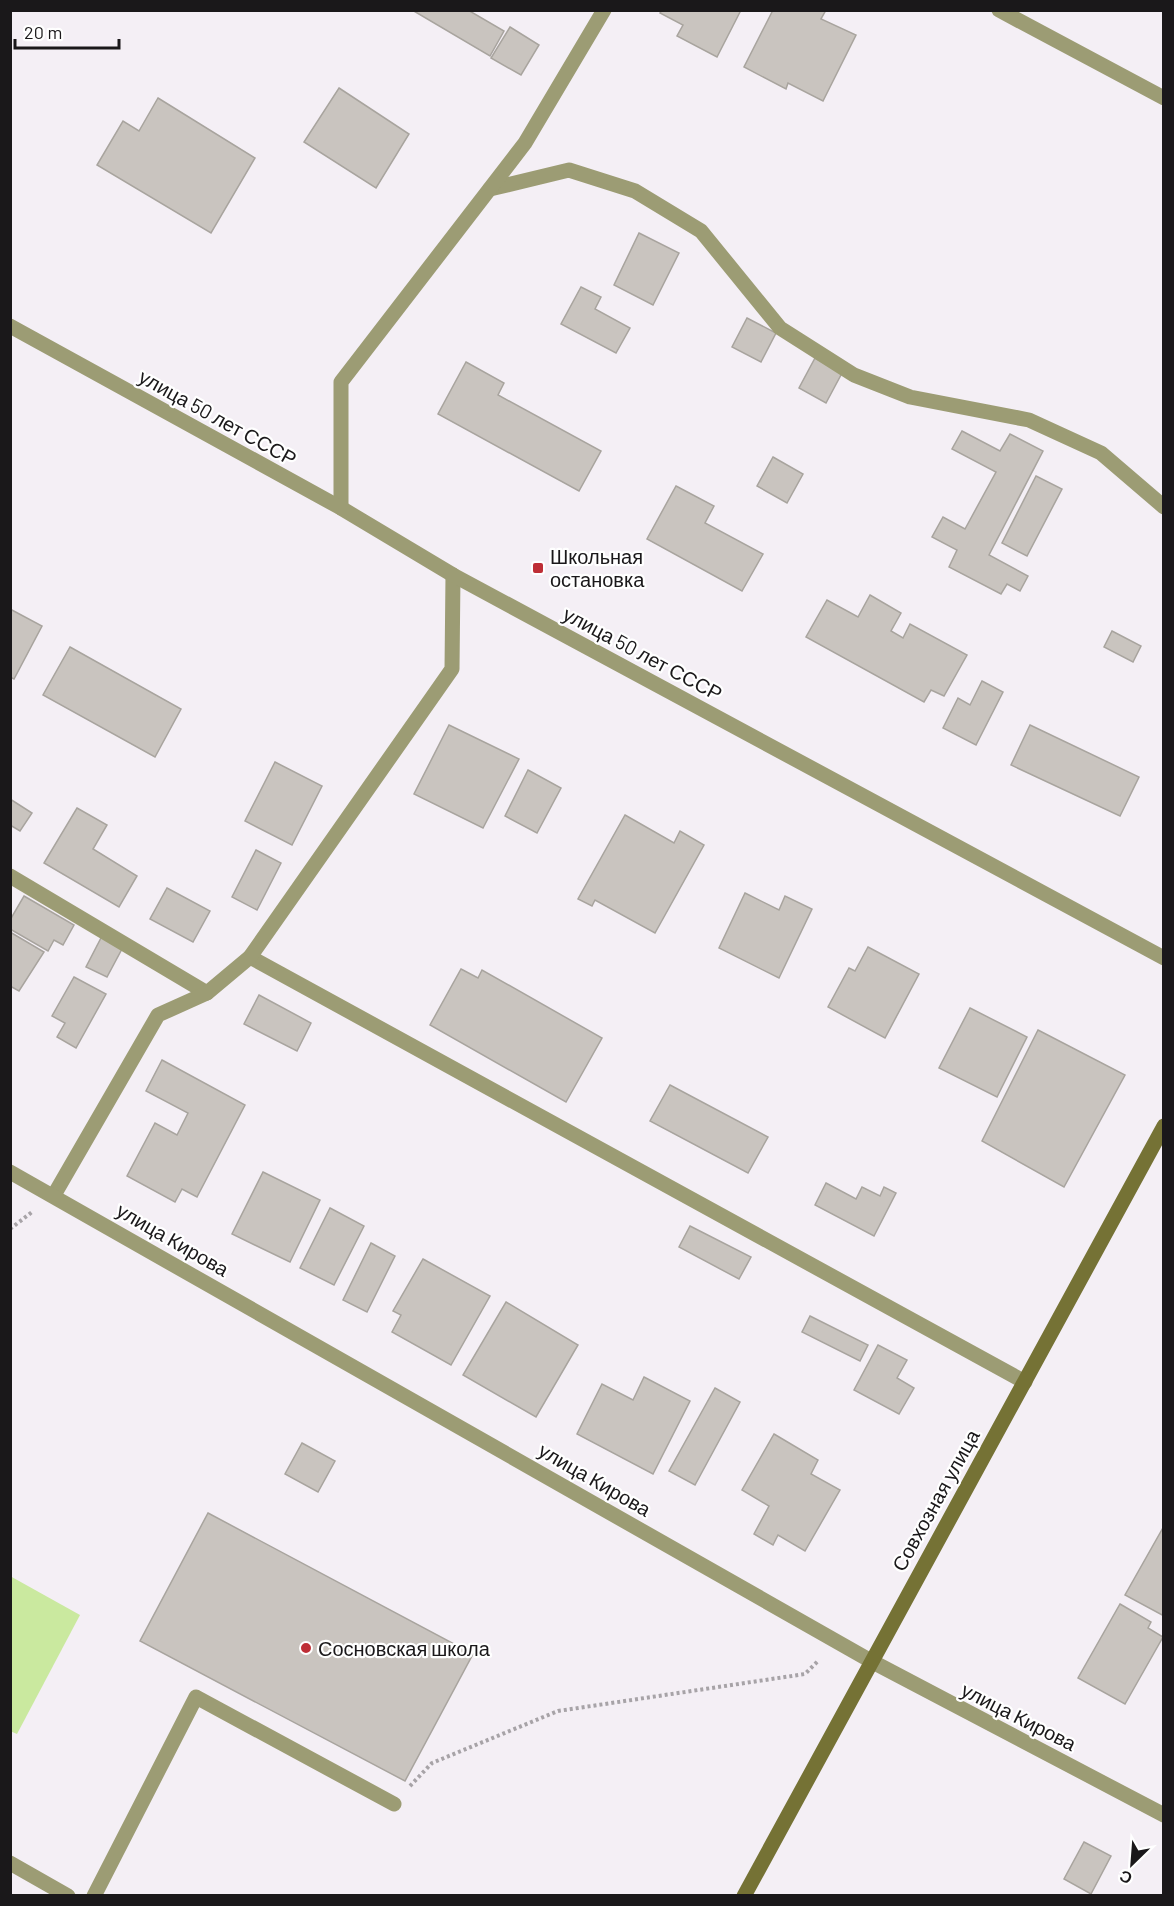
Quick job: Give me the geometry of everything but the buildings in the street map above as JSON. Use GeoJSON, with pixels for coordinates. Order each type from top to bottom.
{"type":"FeatureCollection","features":[{"type":"Feature","properties":{"kind":"main road","name":"Совхозная улица"},"geometry":{"type":"LineString","coordinates":[[744,1896],[1164,1126]]}},
{"type":"Feature","properties":{"kind":"street"},"geometry":{"type":"LineString","coordinates":[[341,508],[341,381],[525,143],[604,10]]}},
{"type":"Feature","properties":{"kind":"street"},"geometry":{"type":"LineString","coordinates":[[999,10],[1164,98]]}},
{"type":"Feature","properties":{"kind":"street"},"geometry":{"type":"LineString","coordinates":[[490,189],[569,170],[635,191],[701,231],[780,328],[854,375],[910,397],[1029,420],[1101,453],[1164,507]]}},
{"type":"Feature","properties":{"kind":"street","name":"улица 50 лет СССР"},"geometry":{"type":"LineString","coordinates":[[10,326],[341,508],[453,574],[1164,958]]}},
{"type":"Feature","properties":{"kind":"street"},"geometry":{"type":"LineString","coordinates":[[54,1195],[158,1015],[207,993],[250,957],[452,669],[453,574]]}},
{"type":"Feature","properties":{"kind":"street"},"geometry":{"type":"LineString","coordinates":[[10,876],[207,993]]}},
{"type":"Feature","properties":{"kind":"street"},"geometry":{"type":"LineString","coordinates":[[250,957],[1024,1382]]}},
{"type":"Feature","properties":{"kind":"street","name":"улица Кирова"},"geometry":{"type":"LineString","coordinates":[[10,1172],[871,1661],[1164,1815]]}},
{"type":"Feature","properties":{"kind":"street"},"geometry":{"type":"LineString","coordinates":[[94,1896],[196,1697],[394,1804]]}},
{"type":"Feature","properties":{"kind":"street"},"geometry":{"type":"LineString","coordinates":[[10,1863],[68,1896]]}},
{"type":"Feature","properties":{"kind":"path"},"geometry":{"type":"LineString","coordinates":[[394,1804],[432,1763],[558,1711],[805,1674],[838,1642]]}},
{"type":"Feature","properties":{"kind":"green space"},"geometry":{"type":"Polygon","coordinates":[[[10,1576],[80,1615],[17,1734],[10,1731],[10,1576]]]}},
{"type":"Feature","properties":{"kind":"place","name":"Школьная остановка"},"geometry":{"type":"Point","coordinates":[538,568]}},
{"type":"Feature","properties":{"kind":"place","name":"Сосновская школа"},"geometry":{"type":"Point","coordinates":[306,1648]}}]}
